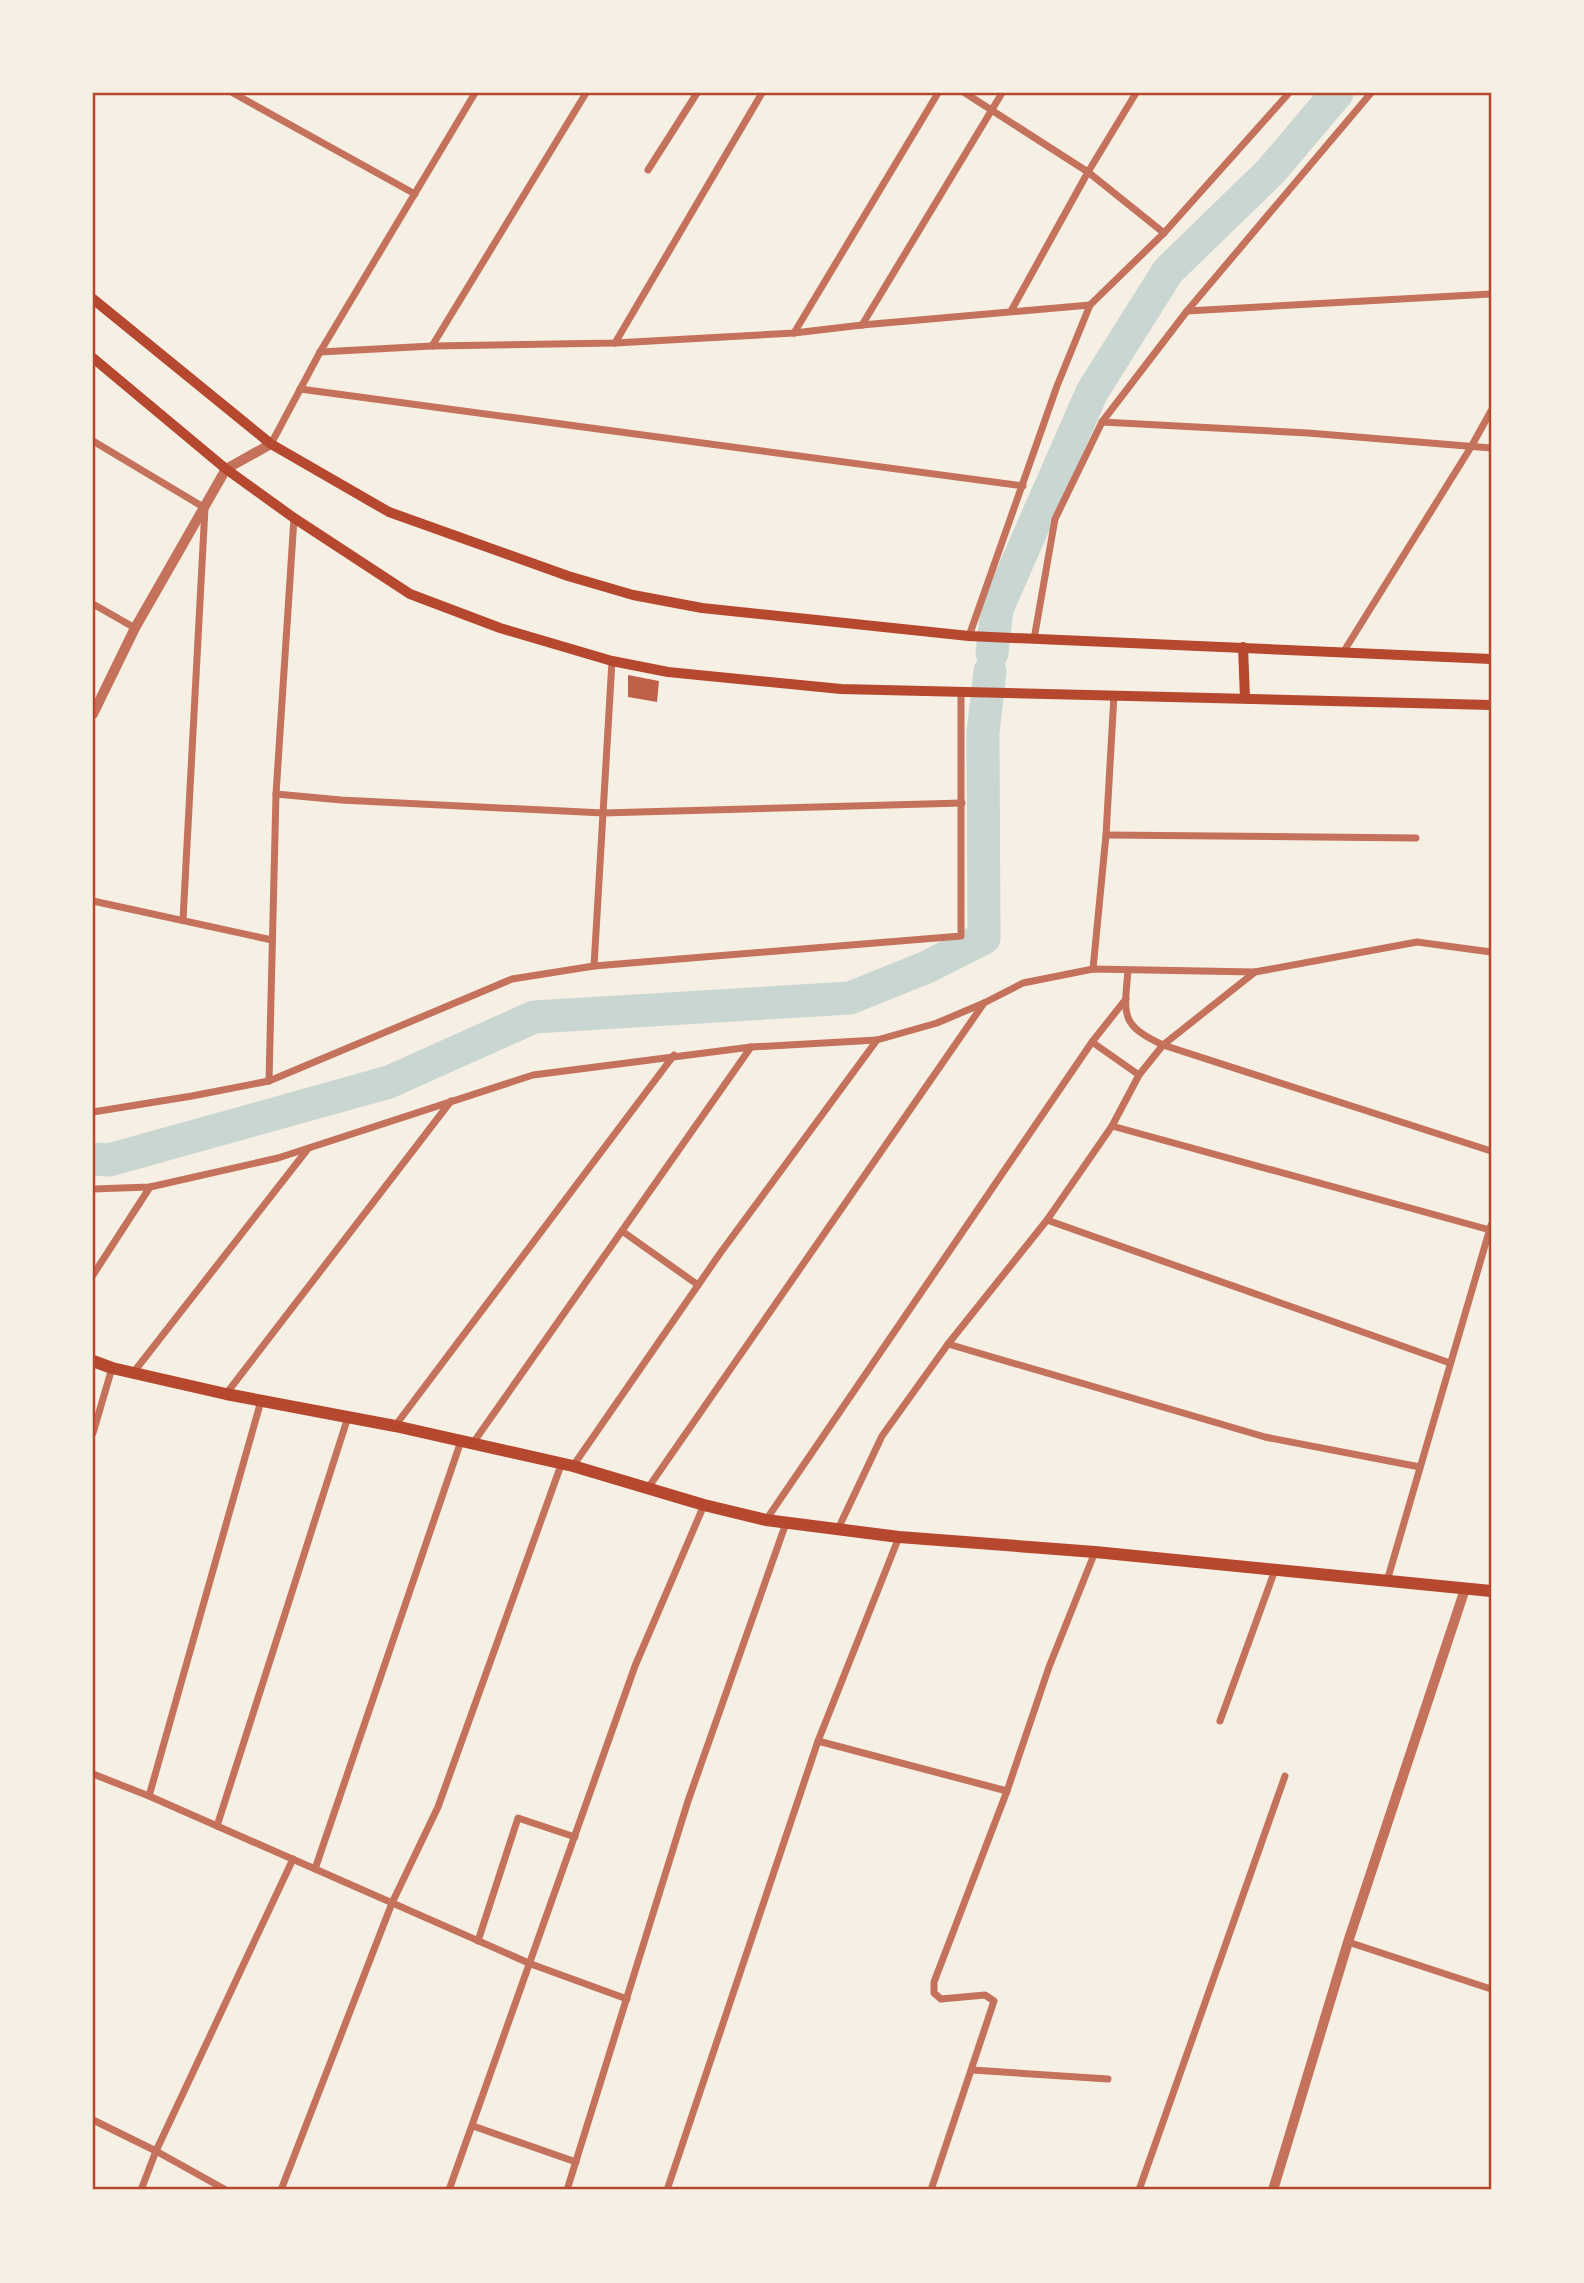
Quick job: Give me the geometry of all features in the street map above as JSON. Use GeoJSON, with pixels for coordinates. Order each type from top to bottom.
{"type":"FeatureCollection","features":[{"type":"Feature","properties":{"kind":"main road"},"geometry":{"type":"LineString","coordinates":[[93,299],[271,444],[389,512],[568,576],[633,595],[702,608],[969,636],[1491,659]]}},
{"type":"Feature","properties":{"kind":"main road"},"geometry":{"type":"LineString","coordinates":[[93,358],[226,469],[294,518],[410,594],[500,628],[612,661],[668,672],[841,689],[1491,705]]}},
{"type":"Feature","properties":{"kind":"main road"},"geometry":{"type":"LineString","coordinates":[[1243,648],[1245,698]]}},
{"type":"Feature","properties":{"kind":"main road"},"geometry":{"type":"LineString","coordinates":[[93,1361],[112,1368],[226,1394],[395,1426],[567,1466],[766,1520],[899,1536],[1094,1552],[1491,1591]]}},
{"type":"Feature","properties":{"kind":"street"},"geometry":{"type":"LineString","coordinates":[[233,93],[415,194]]}},
{"type":"Feature","properties":{"kind":"street"},"geometry":{"type":"LineString","coordinates":[[93,714],[135,628],[226,469],[271,444],[320,352],[475,93]]}},
{"type":"Feature","properties":{"kind":"street"},"geometry":{"type":"LineString","coordinates":[[432,346],[586,93]]}},
{"type":"Feature","properties":{"kind":"street"},"geometry":{"type":"LineString","coordinates":[[648,170],[697,93]]}},
{"type":"Feature","properties":{"kind":"street"},"geometry":{"type":"LineString","coordinates":[[615,343],[762,93]]}},
{"type":"Feature","properties":{"kind":"street"},"geometry":{"type":"LineString","coordinates":[[794,333],[937,93]]}},
{"type":"Feature","properties":{"kind":"street"},"geometry":{"type":"LineString","coordinates":[[965,93],[1088,172],[1164,233]]}},
{"type":"Feature","properties":{"kind":"street"},"geometry":{"type":"LineString","coordinates":[[862,325],[1002,93]]}},
{"type":"Feature","properties":{"kind":"street"},"geometry":{"type":"LineString","coordinates":[[1011,311],[1088,172],[1136,93]]}},
{"type":"Feature","properties":{"kind":"street"},"geometry":{"type":"LineString","coordinates":[[969,636],[1057,386],[1090,305],[1164,233],[1289,93]]}},
{"type":"Feature","properties":{"kind":"street"},"geometry":{"type":"LineString","coordinates":[[1034,639],[1055,519],[1102,422],[1187,311],[1371,93]]}},
{"type":"Feature","properties":{"kind":"street"},"geometry":{"type":"LineString","coordinates":[[1187,311],[1491,294]]}},
{"type":"Feature","properties":{"kind":"street"},"geometry":{"type":"LineString","coordinates":[[320,352],[432,346],[615,343],[794,333],[1090,305]]}},
{"type":"Feature","properties":{"kind":"street"},"geometry":{"type":"LineString","coordinates":[[300,389],[1023,486]]}},
{"type":"Feature","properties":{"kind":"street"},"geometry":{"type":"LineString","coordinates":[[1344,651],[1491,411]]}},
{"type":"Feature","properties":{"kind":"street"},"geometry":{"type":"LineString","coordinates":[[1102,422],[1308,433],[1491,448]]}},
{"type":"Feature","properties":{"kind":"street"},"geometry":{"type":"LineString","coordinates":[[93,440],[205,508]]}},
{"type":"Feature","properties":{"kind":"street"},"geometry":{"type":"LineString","coordinates":[[183,920],[205,508]]}},
{"type":"Feature","properties":{"kind":"street"},"geometry":{"type":"LineString","coordinates":[[269,1081],[276,794],[294,518]]}},
{"type":"Feature","properties":{"kind":"street"},"geometry":{"type":"LineString","coordinates":[[93,604],[135,628]]}},
{"type":"Feature","properties":{"kind":"street"},"geometry":{"type":"LineString","coordinates":[[594,966],[612,661]]}},
{"type":"Feature","properties":{"kind":"street"},"geometry":{"type":"LineString","coordinates":[[93,1112],[269,1081],[512,979],[594,966],[961,936],[962,803],[967,692]]}},
{"type":"Feature","properties":{"kind":"street"},"geometry":{"type":"LineString","coordinates":[[1093,969],[1106,835],[1114,695]]}},
{"type":"Feature","properties":{"kind":"street"},"geometry":{"type":"LineString","coordinates":[[276,794],[341,800],[604,813],[962,803]]}},
{"type":"Feature","properties":{"kind":"street"},"geometry":{"type":"LineString","coordinates":[[1106,835],[1416,838]]}},
{"type":"Feature","properties":{"kind":"street"},"geometry":{"type":"LineString","coordinates":[[93,901],[272,940]]}},
{"type":"Feature","properties":{"kind":"street"},"geometry":{"type":"LineString","coordinates":[[93,1189],[150,1187],[278,1158],[533,1075],[751,1047],[877,1040],[937,1023],[1023,983],[1093,969],[1255,972],[1417,942],[1491,952]]}},
{"type":"Feature","properties":{"kind":"street"},"geometry":{"type":"LineString","coordinates":[[1128,971],[1127,1016],[1132,1027],[1144,1036],[1163,1045],[1491,1151]]}},
{"type":"Feature","properties":{"kind":"street"},"geometry":{"type":"LineString","coordinates":[[838,1529],[882,1436],[948,1344],[1047,1220],[1112,1126],[1139,1076],[1163,1045],[1255,972]]}},
{"type":"Feature","properties":{"kind":"street"},"geometry":{"type":"LineString","coordinates":[[766,1520],[1092,1042],[1126,999]]}},
{"type":"Feature","properties":{"kind":"street"},"geometry":{"type":"LineString","coordinates":[[648,1488],[984,1003]]}},
{"type":"Feature","properties":{"kind":"street"},"geometry":{"type":"LineString","coordinates":[[281,2190],[393,1903],[438,1807],[567,1466],[877,1040]]}},
{"type":"Feature","properties":{"kind":"street"},"geometry":{"type":"LineString","coordinates":[[1092,1042],[1139,1076]]}},
{"type":"Feature","properties":{"kind":"street"},"geometry":{"type":"LineString","coordinates":[[315,1869],[467,1443],[622,1231],[751,1047]]}},
{"type":"Feature","properties":{"kind":"street"},"geometry":{"type":"LineString","coordinates":[[395,1426],[674,1055]]}},
{"type":"Feature","properties":{"kind":"street"},"geometry":{"type":"LineString","coordinates":[[226,1394],[451,1101]]}},
{"type":"Feature","properties":{"kind":"street"},"geometry":{"type":"LineString","coordinates":[[1112,1126],[1490,1228],[1387,1581]]}},
{"type":"Feature","properties":{"kind":"street"},"geometry":{"type":"LineString","coordinates":[[133,1373],[308,1148]]}},
{"type":"Feature","properties":{"kind":"street"},"geometry":{"type":"LineString","coordinates":[[93,1275],[150,1187]]}},
{"type":"Feature","properties":{"kind":"street"},"geometry":{"type":"LineString","coordinates":[[1047,1220],[1450,1363]]}},
{"type":"Feature","properties":{"kind":"street"},"geometry":{"type":"LineString","coordinates":[[622,1231],[698,1286]]}},
{"type":"Feature","properties":{"kind":"street"},"geometry":{"type":"LineString","coordinates":[[948,1344],[1265,1437],[1420,1468]]}},
{"type":"Feature","properties":{"kind":"street"},"geometry":{"type":"LineString","coordinates":[[93,1433],[112,1368]]}},
{"type":"Feature","properties":{"kind":"street"},"geometry":{"type":"LineString","coordinates":[[149,1796],[261,1401]]}},
{"type":"Feature","properties":{"kind":"street"},"geometry":{"type":"LineString","coordinates":[[217,1826],[348,1417]]}},
{"type":"Feature","properties":{"kind":"street"},"geometry":{"type":"LineString","coordinates":[[449,2190],[635,1666],[704,1505]]}},
{"type":"Feature","properties":{"kind":"street"},"geometry":{"type":"LineString","coordinates":[[568,2190],[688,1801],[787,1522]]}},
{"type":"Feature","properties":{"kind":"street"},"geometry":{"type":"LineString","coordinates":[[667,2190],[818,1741],[899,1536]]}},
{"type":"Feature","properties":{"kind":"street"},"geometry":{"type":"LineString","coordinates":[[931,2190],[994,2001],[985,1995],[941,1999],[934,1993],[934,1982],[1094,1552]]}},
{"type":"Feature","properties":{"kind":"street"},"geometry":{"type":"LineString","coordinates":[[1220,1720],[1275,1570]]}},
{"type":"Feature","properties":{"kind":"street"},"geometry":{"type":"LineString","coordinates":[[1273,2190],[1348,1941],[1465,1589]]}},
{"type":"Feature","properties":{"kind":"street"},"geometry":{"type":"LineString","coordinates":[[818,1741],[1007,1791]]}},
{"type":"Feature","properties":{"kind":"street"},"geometry":{"type":"LineString","coordinates":[[93,1774],[149,1796],[531,1964],[627,1999]]}},
{"type":"Feature","properties":{"kind":"street"},"geometry":{"type":"LineString","coordinates":[[1139,2190],[1285,1776]]}},
{"type":"Feature","properties":{"kind":"street"},"geometry":{"type":"LineString","coordinates":[[478,1941],[518,1818],[575,1837]]}},
{"type":"Feature","properties":{"kind":"street"},"geometry":{"type":"LineString","coordinates":[[141,2190],[156,2151],[293,1859]]}},
{"type":"Feature","properties":{"kind":"street"},"geometry":{"type":"LineString","coordinates":[[1348,1941],[1491,1989]]}},
{"type":"Feature","properties":{"kind":"street"},"geometry":{"type":"LineString","coordinates":[[972,2070],[1108,2079]]}},
{"type":"Feature","properties":{"kind":"street"},"geometry":{"type":"LineString","coordinates":[[93,2120],[226,2190]]}},
{"type":"Feature","properties":{"kind":"street"},"geometry":{"type":"LineString","coordinates":[[473,2126],[576,2162]]}},
{"type":"Feature","properties":{"kind":"building"},"geometry":{"type":"Polygon","coordinates":[[[628,675],[659,681],[657,702],[628,697],[628,675]]]}},
{"type":"Feature","properties":{"kind":"waterway"},"geometry":{"type":"LineString","coordinates":[[992,653],[997,609],[1092,392],[1168,271],[1271,171],[1337,93]]}},
{"type":"Feature","properties":{"kind":"waterway"},"geometry":{"type":"LineString","coordinates":[[93,1159],[109,1160],[389,1082],[534,1017],[850,998],[927,967],[984,938],[983,733],[990,671]]}}]}
